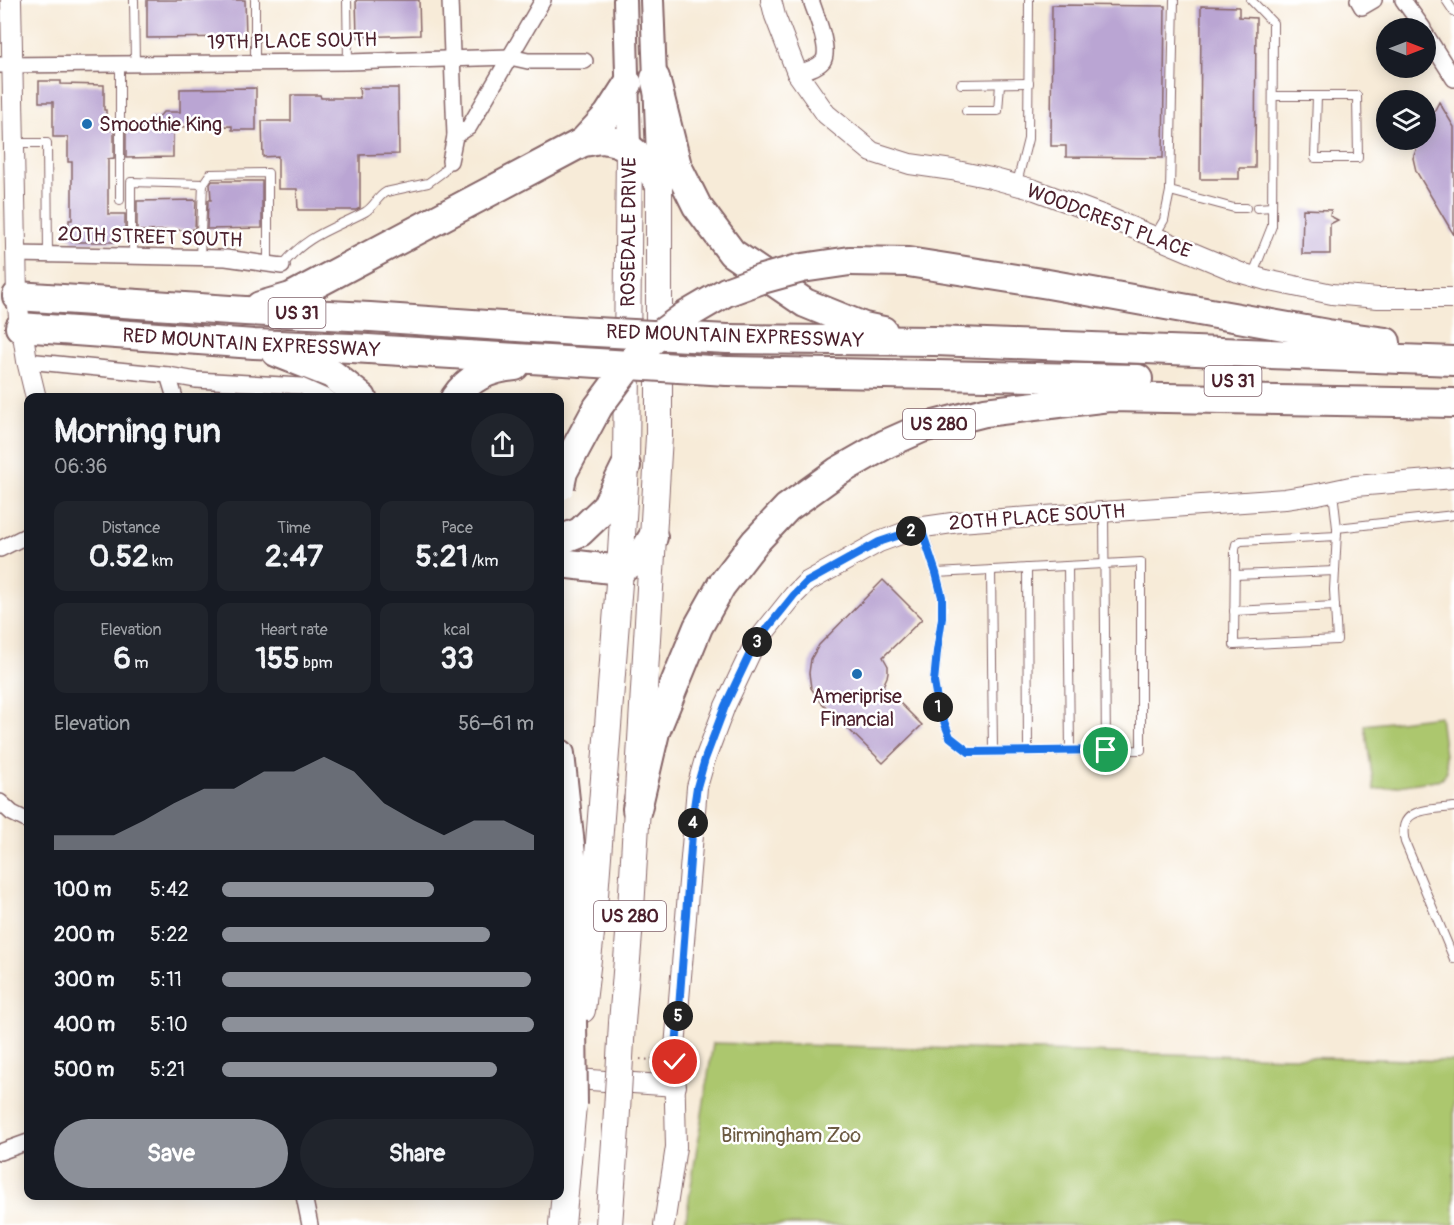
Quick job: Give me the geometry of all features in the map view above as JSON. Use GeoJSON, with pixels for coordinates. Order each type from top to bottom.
{"type":"FeatureCollection","features":[{"type":"Feature","properties":{"kind":"highway"},"geometry":{"type":"LineString","coordinates":[[584,142],[641,81],[697,206],[732,253],[805,303],[864,327],[936,341]]}},
{"type":"Feature","properties":{"kind":"highway"},"geometry":{"type":"LineString","coordinates":[[244,311],[291,297],[584,142],[607,139],[629,147],[646,163],[659,183]]}},
{"type":"Feature","properties":{"kind":"highway","name":"ROSEDALE DRIVE"},"geometry":{"type":"LineString","coordinates":[[577,1020],[594,908],[620,570],[626,466],[629,147]]}},
{"type":"Feature","properties":{"kind":"highway","name":"ROSEDALE DRIVE"},"geometry":{"type":"LineString","coordinates":[[637,809],[658,436],[659,183]]}},
{"type":"Feature","properties":{"kind":"highway"},"geometry":{"type":"LineString","coordinates":[[564,470],[598,407],[642,348],[685,316],[726,292],[762,279],[802,268],[850,261],[908,262],[1048,284],[1328,334],[1454,350]]}},
{"type":"Feature","properties":{"kind":"highway","name":"RED MOUNTAIN EXPRESSWAY"},"geometry":{"type":"LineString","coordinates":[[17,296],[727,339],[936,341],[1454,361]]}},
{"type":"Feature","properties":{"kind":"highway","name":"RED MOUNTAIN EXPRESSWAY"},"geometry":{"type":"LineString","coordinates":[[20,327],[254,344],[727,371],[1237,381],[1454,393]]}},
{"type":"Feature","properties":{"kind":"highway"},"geometry":{"type":"LineString","coordinates":[[254,344],[332,374],[356,393]]}},
{"type":"Feature","properties":{"kind":"highway"},"geometry":{"type":"LineString","coordinates":[[459,393],[481,374],[498,367],[571,362]]}},
{"type":"Feature","properties":{"kind":"highway","name":"US 280"},"geometry":{"type":"LineString","coordinates":[[610,1222],[637,809],[655,732],[698,627],[721,586],[755,542],[787,508],[837,472],[886,444],[922,429],[985,412],[1109,397],[1454,403]]}},
{"type":"Feature","properties":{"kind":"highway"},"geometry":{"type":"LineString","coordinates":[[564,538],[580,532],[606,507],[626,466]]}},
{"type":"Feature","properties":{"kind":"highway"},"geometry":{"type":"LineString","coordinates":[[564,563],[620,570],[641,557],[653,537]]}},
{"type":"Feature","properties":{"kind":"highway","name":"US 280"},"geometry":{"type":"LineString","coordinates":[[564,791],[571,855],[577,1020],[572,1115],[564,1196]]}},
{"type":"Feature","properties":{"kind":"highway"},"geometry":{"type":"LineString","coordinates":[[564,1174],[566,1166]]}},
{"type":"Feature","properties":{"kind":"highway"},"geometry":{"type":"LineString","coordinates":[[551,1225],[557,1200]]}},
{"type":"Feature","properties":{"kind":"highway","name":"US 280"},"geometry":{"type":"LineString","coordinates":[[562,1225],[564,1200]]}},
{"type":"Feature","properties":{"kind":"main road","name":"ROSEDALE DRIVE"},"geometry":{"type":"LineString","coordinates":[[625,0],[659,183]]}},
{"type":"Feature","properties":{"kind":"main road","name":"ROSEDALE DRIVE"},"geometry":{"type":"LineString","coordinates":[[629,147],[652,0]]}},
{"type":"Feature","properties":{"kind":"street"},"geometry":{"type":"LineString","coordinates":[[11,0],[6,65],[13,143],[17,296],[20,327],[35,393]]}},
{"type":"Feature","properties":{"kind":"street"},"geometry":{"type":"LineString","coordinates":[[450,0],[455,136],[450,161]]}},
{"type":"Feature","properties":{"kind":"street"},"geometry":{"type":"LineString","coordinates":[[455,136],[469,127],[543,0]]}},
{"type":"Feature","properties":{"kind":"street"},"geometry":{"type":"LineString","coordinates":[[797,73],[822,62],[826,54],[811,0]]}},
{"type":"Feature","properties":{"kind":"street"},"geometry":{"type":"LineString","coordinates":[[1358,0],[1362,7],[1374,0]]}},
{"type":"Feature","properties":{"kind":"street"},"geometry":{"type":"LineString","coordinates":[[1404,0],[1416,18]]}},
{"type":"Feature","properties":{"kind":"street","name":"WOODCREST PLACE"},"geometry":{"type":"LineString","coordinates":[[771,6],[797,73],[826,114],[872,152],[910,164],[952,170],[1035,190],[1102,215],[1238,272],[1294,287],[1332,294],[1378,298],[1454,298]]}},
{"type":"Feature","properties":{"kind":"street"},"geometry":{"type":"LineString","coordinates":[[1436,50],[1453,77]]}},
{"type":"Feature","properties":{"kind":"street","name":"19TH PLACE SOUTH"},"geometry":{"type":"LineString","coordinates":[[6,65],[348,62],[510,57],[528,61],[585,61]]}},
{"type":"Feature","properties":{"kind":"street","name":"20TH STREET SOUTH"},"geometry":{"type":"LineString","coordinates":[[15,254],[226,258],[275,265]]}},
{"type":"Feature","properties":{"kind":"street"},"geometry":{"type":"LineString","coordinates":[[27,361],[168,375],[195,380],[301,386],[314,393]]}},
{"type":"Feature","properties":{"kind":"street"},"geometry":{"type":"LineString","coordinates":[[168,375],[173,393]]}},
{"type":"Feature","properties":{"kind":"street","name":"20TH PLACE SOUTH"},"geometry":{"type":"LineString","coordinates":[[664,1225],[676,1147],[675,1059],[697,787],[725,706],[754,645],[807,582],[879,542],[921,528],[959,522],[1285,499],[1355,486],[1454,478]]}},
{"type":"Feature","properties":{"kind":"street"},"geometry":{"type":"LineString","coordinates":[[0,549],[24,537]]}},
{"type":"Feature","properties":{"kind":"street"},"geometry":{"type":"LineString","coordinates":[[0,802],[12,813],[24,819]]}},
{"type":"Feature","properties":{"kind":"street"},"geometry":{"type":"LineString","coordinates":[[564,1078],[676,1086]]}},
{"type":"Feature","properties":{"kind":"street"},"geometry":{"type":"LineString","coordinates":[[0,1152],[24,1143]]}},
{"type":"Feature","properties":{"kind":"street"},"geometry":{"type":"LineString","coordinates":[[305,1200],[310,1225]]}},
{"type":"Feature","properties":{"kind":"lane"},"geometry":{"type":"LineString","coordinates":[[120,200],[134,0]]}},
{"type":"Feature","properties":{"kind":"lane"},"geometry":{"type":"LineString","coordinates":[[255,0],[255,63]]}},
{"type":"Feature","properties":{"kind":"lane"},"geometry":{"type":"LineString","coordinates":[[347,0],[348,62]]}},
{"type":"Feature","properties":{"kind":"lane"},"geometry":{"type":"LineString","coordinates":[[1016,185],[1028,139],[1029,0]]}},
{"type":"Feature","properties":{"kind":"lane"},"geometry":{"type":"LineString","coordinates":[[1154,237],[1164,220],[1170,191],[1174,0]]}},
{"type":"Feature","properties":{"kind":"lane"},"geometry":{"type":"LineString","coordinates":[[1251,0],[1273,23],[1272,226],[1252,276]]}},
{"type":"Feature","properties":{"kind":"lane"},"geometry":{"type":"LineString","coordinates":[[1446,0],[1454,12]]}},
{"type":"Feature","properties":{"kind":"lane"},"geometry":{"type":"LineString","coordinates":[[961,84],[1029,83]]}},
{"type":"Feature","properties":{"kind":"lane"},"geometry":{"type":"LineString","coordinates":[[966,111],[998,111],[1000,84]]}},
{"type":"Feature","properties":{"kind":"lane"},"geometry":{"type":"LineString","coordinates":[[1273,96],[1317,96],[1357,96],[1358,158],[1316,158],[1317,96]]}},
{"type":"Feature","properties":{"kind":"lane"},"geometry":{"type":"LineString","coordinates":[[13,143],[47,143],[48,255]]}},
{"type":"Feature","properties":{"kind":"lane"},"geometry":{"type":"LineString","coordinates":[[200,257],[203,184],[210,174],[268,173],[275,265],[291,255],[307,240],[368,210],[386,192],[428,183],[442,172],[450,161]]}},
{"type":"Feature","properties":{"kind":"lane"},"geometry":{"type":"LineString","coordinates":[[134,256],[131,229],[131,182],[203,184]]}},
{"type":"Feature","properties":{"kind":"lane"},"geometry":{"type":"LineString","coordinates":[[1170,191],[1234,208],[1246,208]]}},
{"type":"Feature","properties":{"kind":"lane"},"geometry":{"type":"LineString","coordinates":[[1257,208],[1272,207]]}},
{"type":"Feature","properties":{"kind":"lane"},"geometry":{"type":"LineString","coordinates":[[1333,491],[1337,532],[1335,571],[1337,640],[1234,645],[1236,543],[1337,532],[1454,515]]}},
{"type":"Feature","properties":{"kind":"lane"},"geometry":{"type":"LineString","coordinates":[[1104,512],[1106,750]]}},
{"type":"Feature","properties":{"kind":"lane"},"geometry":{"type":"LineString","coordinates":[[921,528],[942,597],[942,618],[934,682],[938,706],[950,737],[969,752],[1141,750],[1141,562],[936,573]]}},
{"type":"Feature","properties":{"kind":"lane"},"geometry":{"type":"LineString","coordinates":[[1068,566],[1070,751]]}},
{"type":"Feature","properties":{"kind":"lane"},"geometry":{"type":"LineString","coordinates":[[1027,568],[1028,751]]}},
{"type":"Feature","properties":{"kind":"lane"},"geometry":{"type":"LineString","coordinates":[[991,570],[993,752]]}},
{"type":"Feature","properties":{"kind":"lane"},"geometry":{"type":"LineString","coordinates":[[1235,575],[1335,571]]}},
{"type":"Feature","properties":{"kind":"lane"},"geometry":{"type":"LineString","coordinates":[[1234,611],[1335,606]]}},
{"type":"Feature","properties":{"kind":"lane"},"geometry":{"type":"LineString","coordinates":[[1454,807],[1419,811],[1406,819],[1402,831],[1454,959]]}},
{"type":"Feature","properties":{"kind":"green space"},"geometry":{"type":"Polygon","coordinates":[[[1440,716],[1447,771],[1442,779],[1374,790],[1365,725],[1440,716]]]}},
{"type":"Feature","properties":{"kind":"green space","name":"Birmingham Zoo"},"geometry":{"type":"Polygon","coordinates":[[[713,1043],[1454,1061],[1454,1225],[685,1225],[713,1043]]]}},
{"type":"Feature","properties":{"kind":"building"},"geometry":{"type":"Polygon","coordinates":[[[147,0],[245,0],[246,37],[147,38],[147,0]]]}},
{"type":"Feature","properties":{"kind":"building"},"geometry":{"type":"Polygon","coordinates":[[[356,0],[419,0],[420,35],[357,37],[356,0]]]}},
{"type":"Feature","properties":{"kind":"building"},"geometry":{"type":"Polygon","coordinates":[[[1052,5],[1165,6],[1163,158],[1066,157],[1066,146],[1051,146],[1052,5]]]}},
{"type":"Feature","properties":{"kind":"building"},"geometry":{"type":"Polygon","coordinates":[[[1201,6],[1239,7],[1239,17],[1256,18],[1255,168],[1239,168],[1239,179],[1200,179],[1201,6]]]}},
{"type":"Feature","properties":{"kind":"building"},"geometry":{"type":"Polygon","coordinates":[[[39,81],[104,85],[106,130],[114,130],[114,158],[108,159],[108,214],[125,214],[125,232],[118,232],[118,242],[72,242],[72,237],[69,237],[69,220],[72,220],[72,162],[68,162],[68,137],[53,137],[53,102],[39,102],[39,81]]]}},
{"type":"Feature","properties":{"kind":"building"},"geometry":{"type":"Polygon","coordinates":[[[256,88],[256,130],[232,130],[232,126],[173,127],[173,157],[126,158],[126,130],[150,129],[150,118],[158,118],[163,112],[180,112],[180,89],[256,88]]]}},
{"type":"Feature","properties":{"kind":"building"},"geometry":{"type":"Polygon","coordinates":[[[359,88],[398,88],[399,154],[360,155],[360,208],[356,210],[298,210],[297,189],[278,189],[278,156],[263,157],[262,121],[291,121],[291,95],[360,98],[359,88]]]}},
{"type":"Feature","properties":{"kind":"building"},"geometry":{"type":"Polygon","coordinates":[[[1439,102],[1454,127],[1454,235],[1416,171],[1413,158],[1416,150],[1436,150],[1436,108],[1439,102]]]}},
{"type":"Feature","properties":{"kind":"building"},"geometry":{"type":"Polygon","coordinates":[[[212,181],[262,181],[262,228],[207,229],[208,200],[211,200],[210,184],[212,181]]]}},
{"type":"Feature","properties":{"kind":"building"},"geometry":{"type":"Polygon","coordinates":[[[196,200],[195,229],[137,231],[137,201],[196,200]]]}},
{"type":"Feature","properties":{"kind":"building"},"geometry":{"type":"Polygon","coordinates":[[[1303,209],[1331,210],[1330,216],[1338,220],[1330,224],[1330,254],[1302,254],[1303,209]]]}},
{"type":"Feature","properties":{"kind":"building"},"geometry":{"type":"Polygon","coordinates":[[[883,580],[922,619],[883,657],[888,666],[888,672],[883,686],[922,725],[883,763],[820,701],[811,688],[809,673],[811,659],[819,645],[883,580]]]}},
{"type":"Feature","properties":{"kind":"place","name":"Smoothie King"},"geometry":{"type":"Point","coordinates":[87,124]}},
{"type":"Feature","properties":{"kind":"place","name":"Ameriprise Financial"},"geometry":{"type":"Point","coordinates":[857,674]}},
{"type":"Feature","properties":{"kind":"route"},"geometry":{"type":"LineString","coordinates":[[675,1062],[697,787],[725,706],[754,645],[807,582],[879,542],[921,528],[942,597],[942,618],[934,682],[938,706],[950,737],[969,752],[1106,750]]}}]}
